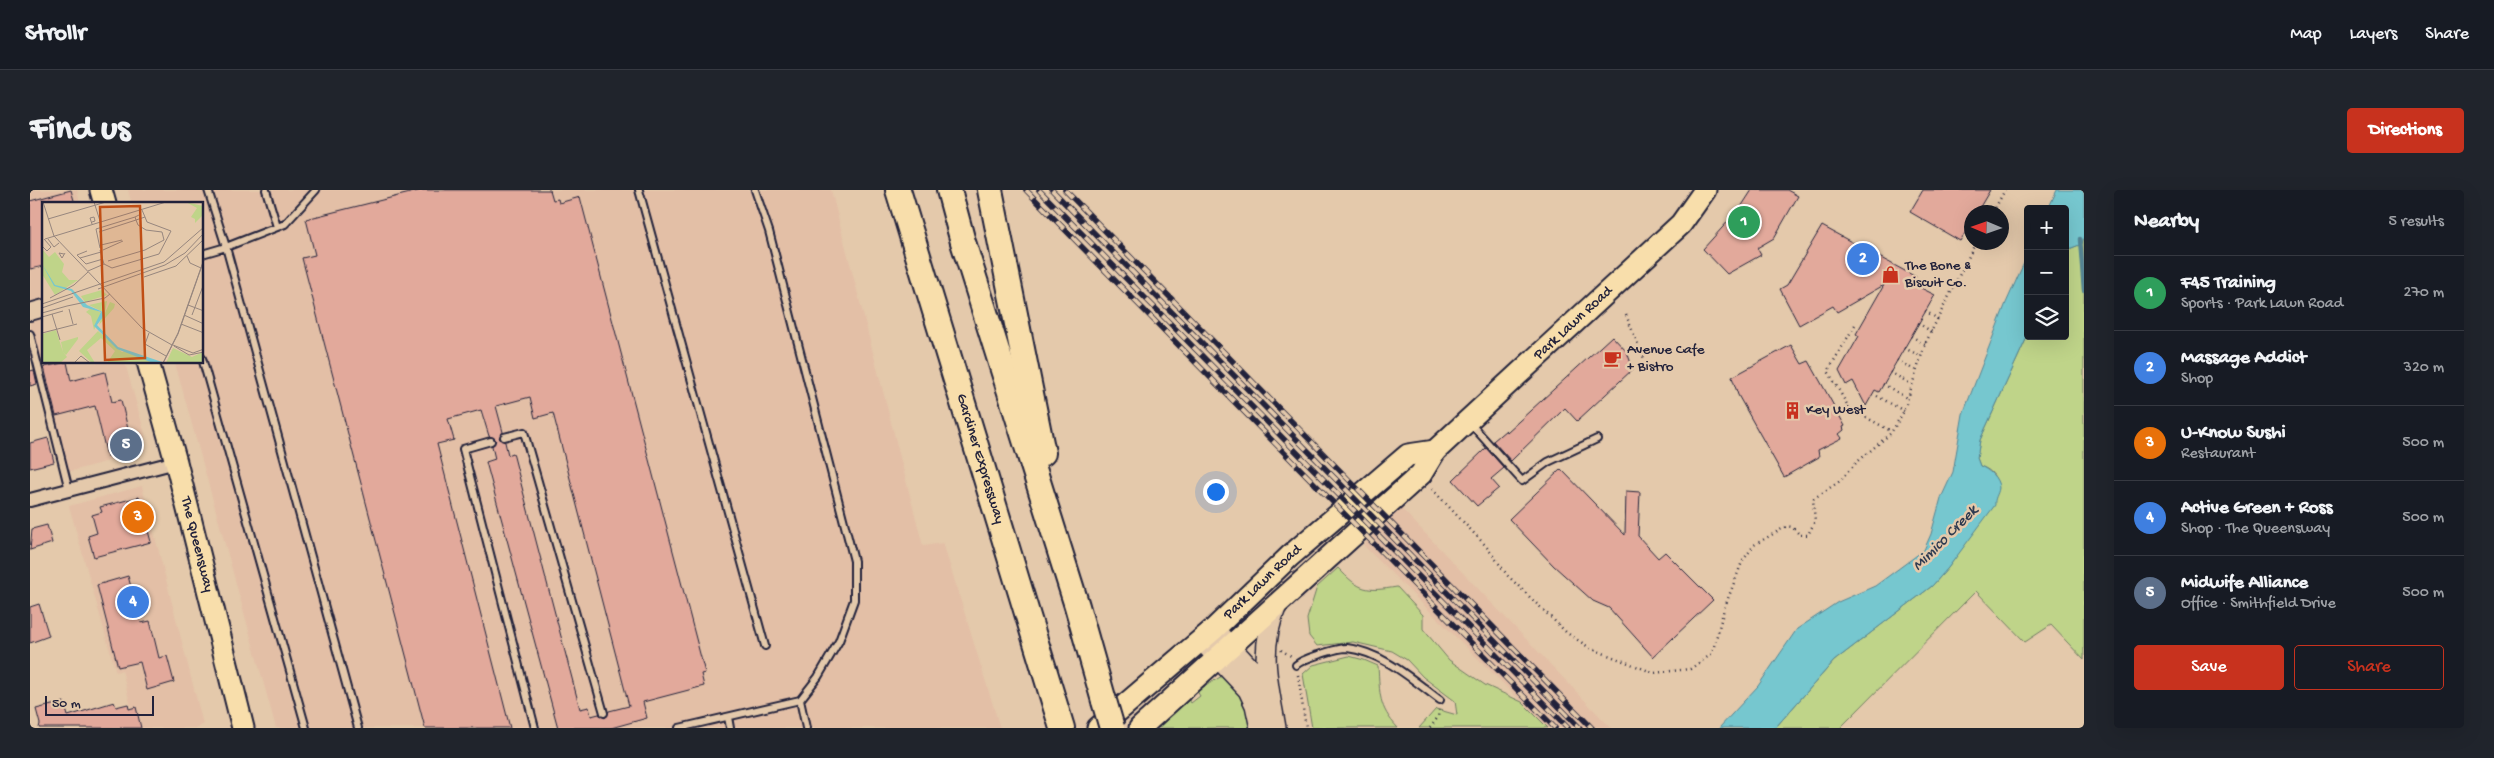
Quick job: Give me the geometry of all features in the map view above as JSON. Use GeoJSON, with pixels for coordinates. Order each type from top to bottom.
{"type":"FeatureCollection","features":[{"type":"Feature","properties":{"kind":"highway","name":"Gardiner Expressway"},"geometry":{"type":"LineString","coordinates":[[898,190],[1062,728]]}},
{"type":"Feature","properties":{"kind":"highway"},"geometry":{"type":"LineString","coordinates":[[949,190],[966,252],[1078,606]]}},
{"type":"Feature","properties":{"kind":"highway"},"geometry":{"type":"LineString","coordinates":[[991,194],[1053,502],[1078,606],[1112,728]]}},
{"type":"Feature","properties":{"kind":"main road","name":"Park Lawn Road"},"geometry":{"type":"LineString","coordinates":[[1140,728],[1421,474],[1436,451],[1468,420],[1681,224],[1705,190]]}},
{"type":"Feature","properties":{"kind":"main road","name":"The Queensway"},"geometry":{"type":"LineString","coordinates":[[149,364],[176,462],[243,728]]}},
{"type":"Feature","properties":{"kind":"main road","name":"Park Lawn Road"},"geometry":{"type":"LineString","coordinates":[[1098,728],[1208,634],[1290,556],[1408,455],[1436,451]]}},
{"type":"Feature","properties":{"kind":"main road"},"geometry":{"type":"LineString","coordinates":[[1270,725],[1264,658],[1268,626],[1277,604]]}},
{"type":"Feature","properties":{"kind":"main road"},"geometry":{"type":"LineString","coordinates":[[1208,634],[1225,653],[1255,705],[1270,725]]}},
{"type":"Feature","properties":{"kind":"street"},"geometry":{"type":"LineString","coordinates":[[30,500],[176,462]]}},
{"type":"Feature","properties":{"kind":"lane"},"geometry":{"type":"LineString","coordinates":[[208,190],[226,247],[358,728]]}},
{"type":"Feature","properties":{"kind":"lane"},"geometry":{"type":"LineString","coordinates":[[266,190],[277,227]]}},
{"type":"Feature","properties":{"kind":"lane"},"geometry":{"type":"LineString","coordinates":[[204,253],[285,224],[316,190]]}},
{"type":"Feature","properties":{"kind":"lane"},"geometry":{"type":"LineString","coordinates":[[639,190],[765,646]]}},
{"type":"Feature","properties":{"kind":"lane"},"geometry":{"type":"LineString","coordinates":[[680,728],[800,700],[818,677],[840,641],[854,600],[854,561],[769,231],[756,190]]}},
{"type":"Feature","properties":{"kind":"lane"},"geometry":{"type":"LineString","coordinates":[[30,334],[69,490]]}},
{"type":"Feature","properties":{"kind":"lane"},"geometry":{"type":"LineString","coordinates":[[204,364],[306,728]]}},
{"type":"Feature","properties":{"kind":"lane"},"geometry":{"type":"LineString","coordinates":[[1468,420],[1522,481],[1548,462],[1597,439]]}},
{"type":"Feature","properties":{"kind":"lane"},"geometry":{"type":"LineString","coordinates":[[504,437],[524,432],[604,713]]}},
{"type":"Feature","properties":{"kind":"lane"},"geometry":{"type":"LineString","coordinates":[[491,441],[463,449],[535,728]]}},
{"type":"Feature","properties":{"kind":"lane"},"geometry":{"type":"LineString","coordinates":[[1296,665],[1301,661],[1330,651],[1345,648],[1359,651],[1376,657],[1408,676],[1440,700]]}},
{"type":"Feature","properties":{"kind":"lane"},"geometry":{"type":"LineString","coordinates":[[800,700],[806,728]]}},
{"type":"Feature","properties":{"kind":"lane"},"geometry":{"type":"LineString","coordinates":[[728,717],[730,728]]}},
{"type":"Feature","properties":{"kind":"path"},"geometry":{"type":"LineString","coordinates":[[1997,205],[2005,190]]}},
{"type":"Feature","properties":{"kind":"path"},"geometry":{"type":"LineString","coordinates":[[1432,489],[1486,546],[1508,576],[1567,633],[1590,648],[1654,673],[1690,669],[1712,654],[1724,609],[1742,562],[1754,545],[1787,526],[1792,527],[1800,535],[1808,535],[1815,521],[1814,498],[1840,481],[1855,464],[1891,431],[1904,411],[1925,344],[1972,250]]}},
{"type":"Feature","properties":{"kind":"path"},"geometry":{"type":"LineString","coordinates":[[1925,311],[1938,319]]}},
{"type":"Feature","properties":{"kind":"path"},"geometry":{"type":"LineString","coordinates":[[1626,314],[1645,361]]}},
{"type":"Feature","properties":{"kind":"path"},"geometry":{"type":"LineString","coordinates":[[1918,323],[1932,332]]}},
{"type":"Feature","properties":{"kind":"path"},"geometry":{"type":"LineString","coordinates":[[1855,325],[1828,371],[1849,408],[1891,431]]}},
{"type":"Feature","properties":{"kind":"path"},"geometry":{"type":"LineString","coordinates":[[1911,336],[1925,344]]}},
{"type":"Feature","properties":{"kind":"path"},"geometry":{"type":"LineString","coordinates":[[1904,348],[1921,356]]}},
{"type":"Feature","properties":{"kind":"path"},"geometry":{"type":"LineString","coordinates":[[1897,360],[1916,371]]}},
{"type":"Feature","properties":{"kind":"path"},"geometry":{"type":"LineString","coordinates":[[1890,372],[1911,384]]}},
{"type":"Feature","properties":{"kind":"path"},"geometry":{"type":"LineString","coordinates":[[1883,384],[1907,398]]}},
{"type":"Feature","properties":{"kind":"path"},"geometry":{"type":"LineString","coordinates":[[1877,396],[1904,411]]}},
{"type":"Feature","properties":{"kind":"path"},"geometry":{"type":"LineString","coordinates":[[1276,648],[1288,653],[1296,665],[1306,728]]}},
{"type":"Feature","properties":{"kind":"path"},"geometry":{"type":"LineString","coordinates":[[1430,728],[1438,717],[1440,700]]}},
{"type":"Feature","properties":{"kind":"shaded area"},"geometry":{"type":"Polygon","coordinates":[[[30,190],[77,190],[80,202],[42,202],[42,364],[125,364],[145,434],[145,451],[61,474],[30,353],[30,190]]]}},
{"type":"Feature","properties":{"kind":"shaded area"},"geometry":{"type":"Polygon","coordinates":[[[128,190],[831,190],[923,546],[943,543],[1000,728],[276,728],[175,364],[204,364],[204,202],[131,202],[128,190]]]}},
{"type":"Feature","properties":{"kind":"shaded area"},"geometry":{"type":"Polygon","coordinates":[[[142,486],[203,724],[198,728],[136,728],[122,670],[116,672],[69,506],[142,486]]]}},
{"type":"Feature","properties":{"kind":"shaded area"},"geometry":{"type":"Polygon","coordinates":[[[1401,508],[1611,728],[1548,728],[1363,545],[1401,508]]]}},
{"type":"Feature","properties":{"kind":"green space"},"geometry":{"type":"Polygon","coordinates":[[[2084,236],[2084,660],[2051,625],[2025,642],[1976,591],[1840,728],[1775,728],[1834,661],[1932,586],[1948,568],[1994,501],[1997,490],[1996,480],[1991,472],[1980,466],[1977,458],[1980,440],[2026,340],[2069,340],[2069,249],[2081,244],[2084,236]]]}},
{"type":"Feature","properties":{"kind":"green space"},"geometry":{"type":"Polygon","coordinates":[[[1338,568],[1352,581],[1364,588],[1397,587],[1423,615],[1423,629],[1449,660],[1485,685],[1522,702],[1548,728],[1419,728],[1436,709],[1457,715],[1455,701],[1423,677],[1407,660],[1392,651],[1353,642],[1317,646],[1309,636],[1307,619],[1317,587],[1338,568]]]}},
{"type":"Feature","properties":{"kind":"green space"},"geometry":{"type":"Polygon","coordinates":[[[1349,656],[1378,666],[1383,707],[1398,728],[1312,728],[1303,674],[1313,665],[1349,656]]]}},
{"type":"Feature","properties":{"kind":"green space"},"geometry":{"type":"Polygon","coordinates":[[[1222,676],[1245,698],[1252,728],[1156,728],[1189,700],[1191,703],[1200,696],[1197,691],[1222,676]]]}},
{"type":"Feature","properties":{"kind":"water"},"geometry":{"type":"Polygon","coordinates":[[[2057,190],[2084,190],[2084,236],[2082,244],[2069,249],[2069,205],[2050,205],[2057,190]]]}},
{"type":"Feature","properties":{"kind":"water","name":"Mimico Creek"},"geometry":{"type":"Polygon","coordinates":[[[2024,263],[2024,340],[2026,340],[1980,440],[1977,458],[1980,466],[1990,472],[1999,484],[1995,505],[1948,568],[1932,586],[1834,661],[1775,728],[1719,728],[1758,686],[1797,629],[1838,602],[1875,586],[1924,550],[1931,534],[1941,498],[1953,472],[1963,414],[2006,303],[2024,263]]]}},
{"type":"Feature","properties":{"kind":"building"},"geometry":{"type":"Polygon","coordinates":[[[71,190],[74,202],[42,202],[42,266],[30,269],[30,201],[71,190]]]}},
{"type":"Feature","properties":{"kind":"building"},"geometry":{"type":"Polygon","coordinates":[[[422,190],[550,190],[553,200],[558,199],[559,203],[580,197],[705,673],[701,674],[704,686],[643,702],[647,718],[611,728],[558,728],[486,462],[495,459],[492,446],[496,440],[489,436],[481,410],[448,419],[454,440],[437,444],[510,728],[425,728],[302,258],[315,255],[306,219],[422,190]],[[530,397],[496,406],[503,432],[499,438],[505,442],[508,455],[513,453],[580,709],[589,707],[591,716],[599,714],[605,718],[609,711],[629,706],[553,413],[535,418],[530,397]]]}},
{"type":"Feature","properties":{"kind":"building"},"geometry":{"type":"Polygon","coordinates":[[[1752,190],[1787,190],[1798,196],[1774,238],[1757,248],[1761,255],[1727,274],[1703,249],[1741,207],[1752,190]]]}},
{"type":"Feature","properties":{"kind":"building"},"geometry":{"type":"Polygon","coordinates":[[[1923,190],[1990,190],[1981,205],[1964,205],[1964,235],[1960,241],[1910,212],[1923,190]]]}},
{"type":"Feature","properties":{"kind":"building"},"geometry":{"type":"Polygon","coordinates":[[[1822,226],[1916,277],[1914,281],[1920,285],[1919,287],[1935,295],[1879,392],[1875,390],[1866,406],[1853,381],[1846,385],[1839,371],[1859,336],[1856,334],[1884,285],[1837,312],[1833,306],[1799,325],[1780,289],[1787,285],[1822,226]]]}},
{"type":"Feature","properties":{"kind":"building"},"geometry":{"type":"Polygon","coordinates":[[[1612,336],[1627,352],[1633,369],[1577,421],[1565,408],[1511,461],[1493,441],[1506,430],[1507,432],[1612,336]]]}},
{"type":"Feature","properties":{"kind":"building","name":"Key West"},"geometry":{"type":"Polygon","coordinates":[[[1791,345],[1802,364],[1809,361],[1845,426],[1843,427],[1844,430],[1839,434],[1842,438],[1818,450],[1819,457],[1784,477],[1738,395],[1732,377],[1791,345]]]}},
{"type":"Feature","properties":{"kind":"building"},"geometry":{"type":"Polygon","coordinates":[[[67,364],[71,381],[105,372],[112,402],[121,400],[133,450],[107,456],[95,406],[56,416],[44,367],[67,364]]]}},
{"type":"Feature","properties":{"kind":"building"},"geometry":{"type":"Polygon","coordinates":[[[34,370],[37,384],[30,386],[30,371],[34,370]]]}},
{"type":"Feature","properties":{"kind":"building"},"geometry":{"type":"Polygon","coordinates":[[[48,438],[54,462],[30,468],[30,443],[48,438]]]}},
{"type":"Feature","properties":{"kind":"building"},"geometry":{"type":"Polygon","coordinates":[[[1486,448],[1504,468],[1491,479],[1499,488],[1477,506],[1453,480],[1486,448]]]}},
{"type":"Feature","properties":{"kind":"building"},"geometry":{"type":"Polygon","coordinates":[[[1561,469],[1625,535],[1626,491],[1640,492],[1638,536],[1658,558],[1665,552],[1713,600],[1653,657],[1609,608],[1593,601],[1554,566],[1509,519],[1561,469]]]}},
{"type":"Feature","properties":{"kind":"building"},"geometry":{"type":"Polygon","coordinates":[[[139,497],[151,542],[94,557],[88,536],[97,533],[92,515],[102,512],[100,507],[139,497]]]}},
{"type":"Feature","properties":{"kind":"building"},"geometry":{"type":"Polygon","coordinates":[[[47,525],[52,543],[30,550],[32,529],[47,525]]]}},
{"type":"Feature","properties":{"kind":"building"},"geometry":{"type":"Polygon","coordinates":[[[128,576],[141,623],[150,621],[159,658],[167,656],[174,682],[147,690],[140,662],[118,667],[97,585],[128,576]]]}},
{"type":"Feature","properties":{"kind":"building"},"geometry":{"type":"Polygon","coordinates":[[[39,604],[49,636],[30,643],[30,607],[39,604]]]}},
{"type":"Feature","properties":{"kind":"building"},"geometry":{"type":"Polygon","coordinates":[[[64,702],[68,716],[114,702],[116,707],[128,704],[129,709],[136,707],[141,728],[39,728],[40,724],[36,709],[64,702]]]}},
{"type":"Feature","properties":{"kind":"waterway"},"geometry":{"type":"LineString","coordinates":[[2080,239],[2084,290]]}},
{"type":"Feature","properties":{"kind":"railway"},"geometry":{"type":"LineString","coordinates":[[1026,190],[1555,728]]}},
{"type":"Feature","properties":{"kind":"railway"},"geometry":{"type":"LineString","coordinates":[[1039,190],[1568,728]]}},
{"type":"Feature","properties":{"kind":"railway"},"geometry":{"type":"LineString","coordinates":[[1052,190],[1580,728]]}},
{"type":"Feature","properties":{"kind":"railway"},"geometry":{"type":"LineString","coordinates":[[1065,190],[1592,728]]}},
{"type":"Feature","properties":{"kind":"place","name":"F45 Training"},"geometry":{"type":"Point","coordinates":[1744,222]}},
{"type":"Feature","properties":{"kind":"place","name":"Massage Addict"},"geometry":{"type":"Point","coordinates":[1863,259]}},
{"type":"Feature","properties":{"kind":"place","name":"The Bone & Biscuit Co."},"geometry":{"type":"Point","coordinates":[1891,275]}},
{"type":"Feature","properties":{"kind":"place","name":"Avenue Cafe + Bistro"},"geometry":{"type":"Point","coordinates":[1613,359]}},
{"type":"Feature","properties":{"kind":"place","name":"Key West"},"geometry":{"type":"Point","coordinates":[1792,410]}},
{"type":"Feature","properties":{"kind":"place","name":"Midwife Alliance"},"geometry":{"type":"Point","coordinates":[126,445]}},
{"type":"Feature","properties":{"kind":"place","name":"U-Know Sushi"},"geometry":{"type":"Point","coordinates":[138,517]}},
{"type":"Feature","properties":{"kind":"place","name":"Active Green + Ross"},"geometry":{"type":"Point","coordinates":[133,602]}}]}
